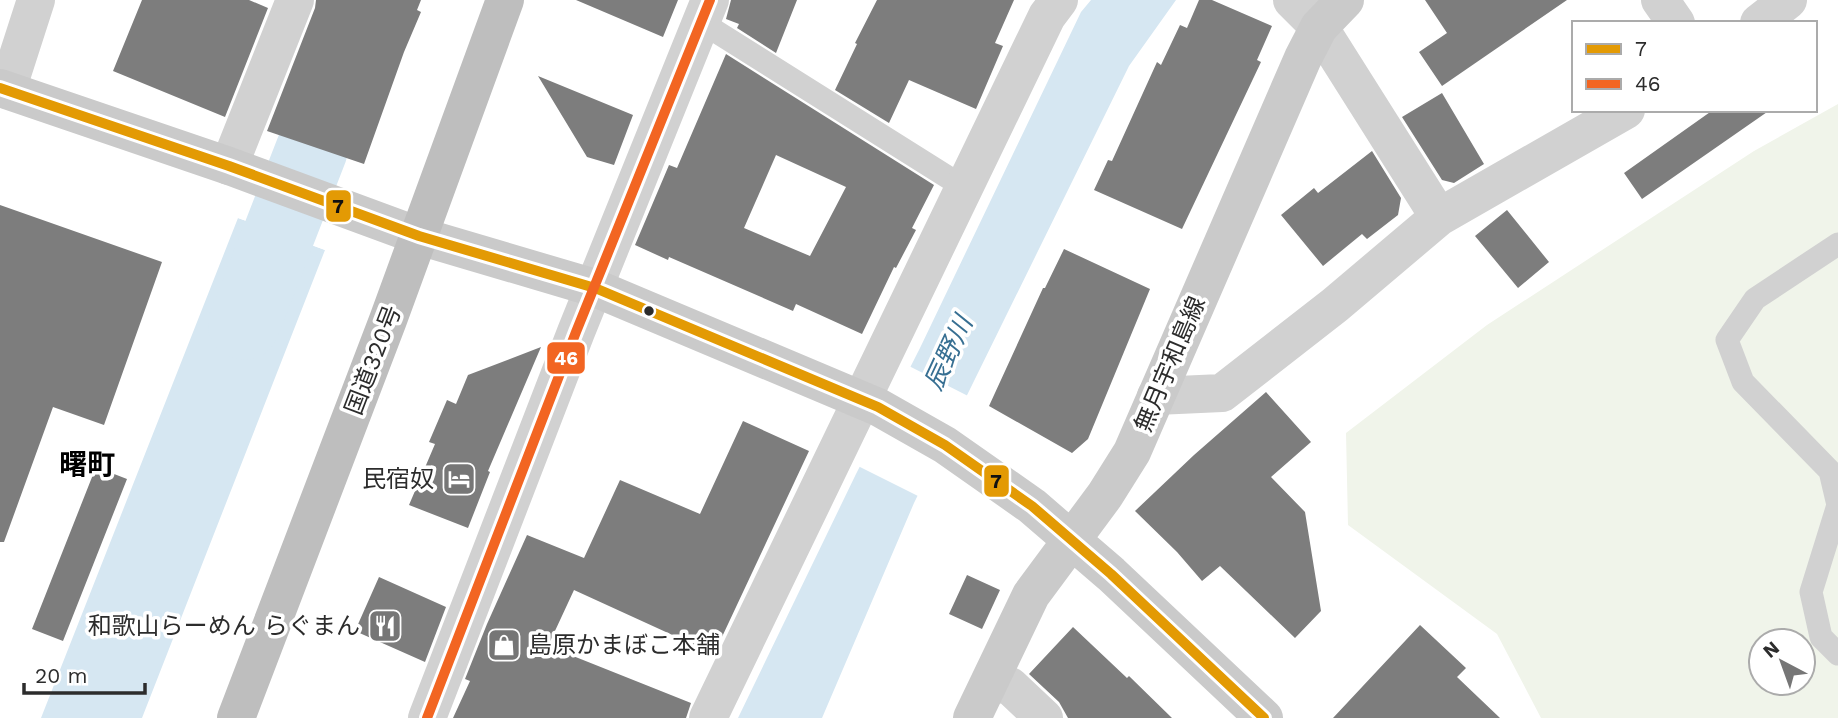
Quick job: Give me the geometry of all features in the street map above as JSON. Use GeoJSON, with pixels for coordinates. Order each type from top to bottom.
{"type":"FeatureCollection","features":[{"type":"Feature","properties":{"kind":"highway","name":"国道320号"},"geometry":{"type":"LineString","coordinates":[[236,718],[419,236],[505,0]]}},
{"type":"Feature","properties":{"kind":"street"},"geometry":{"type":"LineString","coordinates":[[36,0],[4,89],[241,170],[419,236],[595,288],[870,404],[945,445],[1018,496],[1072,539],[1264,718]]}},
{"type":"Feature","properties":{"kind":"street"},"geometry":{"type":"LineString","coordinates":[[241,170],[295,0]]}},
{"type":"Feature","properties":{"kind":"street"},"geometry":{"type":"LineString","coordinates":[[708,718],[870,404],[965,188],[1048,16],[1059,0]]}},
{"type":"Feature","properties":{"kind":"street"},"geometry":{"type":"LineString","coordinates":[[1292,0],[1319,27],[1439,217]]}},
{"type":"Feature","properties":{"kind":"street","name":"無月宇和島線"},"geometry":{"type":"LineString","coordinates":[[972,718],[1031,595],[1105,495],[1132,452],[1319,27],[1345,0]]}},
{"type":"Feature","properties":{"kind":"street"},"geometry":{"type":"LineString","coordinates":[[1660,0],[1675,21]]}},
{"type":"Feature","properties":{"kind":"street"},"geometry":{"type":"LineString","coordinates":[[1762,21],[1788,0]]}},
{"type":"Feature","properties":{"kind":"street"},"geometry":{"type":"LineString","coordinates":[[427,718],[706,11]]}},
{"type":"Feature","properties":{"kind":"street"},"geometry":{"type":"LineString","coordinates":[[1156,396],[1222,393],[1335,305],[1439,217],[1623,112]]}},
{"type":"Feature","properties":{"kind":"street"},"geometry":{"type":"LineString","coordinates":[[990,682],[1010,686],[1044,718]]}},
{"type":"Feature","properties":{"kind":"lane"},"geometry":{"type":"LineString","coordinates":[[706,11],[965,188]]}},
{"type":"Feature","properties":{"kind":"lane"},"geometry":{"type":"LineString","coordinates":[[1838,244],[1755,299],[1727,340],[1743,382],[1830,471],[1838,505],[1811,592],[1821,637],[1838,654]]}},
{"type":"Feature","properties":{"kind":"shaded area"},"geometry":{"type":"Polygon","coordinates":[[[1838,104],[1838,718],[1541,718],[1497,634],[1348,525],[1346,433],[1487,325],[1754,151],[1838,104]]]}},
{"type":"Feature","properties":{"kind":"water","name":"辰野川"},"geometry":{"type":"Polygon","coordinates":[[[1091,0],[1176,0],[1129,66],[914,503],[822,718],[738,718],[1081,12],[1091,0]]]}},
{"type":"Feature","properties":{"kind":"water"},"geometry":{"type":"Polygon","coordinates":[[[238,218],[325,250],[142,718],[41,718],[238,218]]]}},
{"type":"Feature","properties":{"kind":"pier"},"geometry":{"type":"Polygon","coordinates":[[[239,215],[326,247],[325,250],[238,218],[239,215]]]}},
{"type":"Feature","properties":{"kind":"pier"},"geometry":{"type":"Polygon","coordinates":[[[907,365],[970,397],[920,497],[856,465],[907,365]]]}},
{"type":"Feature","properties":{"kind":"building"},"geometry":{"type":"Polygon","coordinates":[[[142,0],[249,0],[268,8],[225,117],[113,71],[142,0]]]}},
{"type":"Feature","properties":{"kind":"building"},"geometry":{"type":"Polygon","coordinates":[[[316,0],[421,0],[417,10],[421,12],[364,164],[267,131],[316,0]]]}},
{"type":"Feature","properties":{"kind":"building"},"geometry":{"type":"Polygon","coordinates":[[[576,0],[678,0],[663,37],[576,0]]]}},
{"type":"Feature","properties":{"kind":"building"},"geometry":{"type":"Polygon","coordinates":[[[731,0],[797,0],[776,53],[737,28],[739,24],[726,19],[731,0]]]}},
{"type":"Feature","properties":{"kind":"building"},"geometry":{"type":"Polygon","coordinates":[[[877,0],[1014,0],[995,43],[1003,46],[976,109],[909,80],[889,123],[835,90],[877,0]]]}},
{"type":"Feature","properties":{"kind":"building"},"geometry":{"type":"Polygon","coordinates":[[[1199,0],[1212,0],[1272,26],[1257,60],[1261,62],[1182,229],[1094,190],[1108,160],[1112,161],[1157,62],[1161,65],[1180,25],[1187,28],[1199,0]]]}},
{"type":"Feature","properties":{"kind":"building"},"geometry":{"type":"Polygon","coordinates":[[[1425,0],[1567,0],[1442,86],[1419,52],[1447,33],[1425,0]]]}},
{"type":"Feature","properties":{"kind":"building"},"geometry":{"type":"Polygon","coordinates":[[[726,54],[934,185],[912,228],[916,230],[896,268],[894,267],[862,334],[796,304],[793,311],[635,245],[669,165],[677,168],[726,54]],[[776,155],[744,228],[810,256],[846,187],[776,155]]]}},
{"type":"Feature","properties":{"kind":"building"},"geometry":{"type":"Polygon","coordinates":[[[538,76],[633,115],[614,165],[587,157],[538,76]]]}},
{"type":"Feature","properties":{"kind":"building"},"geometry":{"type":"Polygon","coordinates":[[[1442,93],[1484,164],[1454,183],[1442,180],[1402,117],[1442,93]]]}},
{"type":"Feature","properties":{"kind":"building"},"geometry":{"type":"Polygon","coordinates":[[[1710,112],[1767,112],[1642,199],[1624,173],[1710,112]]]}},
{"type":"Feature","properties":{"kind":"building"},"geometry":{"type":"Polygon","coordinates":[[[1372,151],[1401,198],[1398,215],[1367,239],[1362,234],[1323,266],[1281,215],[1314,188],[1318,193],[1372,151]]]}},
{"type":"Feature","properties":{"kind":"building"},"geometry":{"type":"Polygon","coordinates":[[[0,205],[162,262],[104,425],[53,407],[4,542],[0,542],[0,205]]]}},
{"type":"Feature","properties":{"kind":"building"},"geometry":{"type":"Polygon","coordinates":[[[1507,210],[1549,262],[1518,288],[1475,236],[1507,210]]]}},
{"type":"Feature","properties":{"kind":"building"},"geometry":{"type":"Polygon","coordinates":[[[1064,249],[1150,289],[1088,439],[1072,453],[989,406],[1043,288],[1064,249]]]}},
{"type":"Feature","properties":{"kind":"building"},"geometry":{"type":"Polygon","coordinates":[[[541,347],[488,471],[490,472],[468,528],[409,505],[435,444],[429,442],[447,400],[456,404],[468,375],[541,347]]]}},
{"type":"Feature","properties":{"kind":"building"},"geometry":{"type":"Polygon","coordinates":[[[1266,392],[1311,442],[1271,477],[1305,512],[1321,611],[1295,638],[1220,566],[1202,581],[1135,511],[1266,392]]]}},
{"type":"Feature","properties":{"kind":"building"},"geometry":{"type":"Polygon","coordinates":[[[743,421],[809,451],[714,654],[574,590],[548,646],[691,703],[686,718],[453,718],[470,681],[465,679],[487,624],[527,535],[584,558],[620,480],[700,514],[743,421]]]}},
{"type":"Feature","properties":{"kind":"building"},"geometry":{"type":"Polygon","coordinates":[[[96,467],[127,479],[63,641],[32,629],[96,467]]]}},
{"type":"Feature","properties":{"kind":"building"},"geometry":{"type":"Polygon","coordinates":[[[967,575],[1000,590],[982,629],[949,614],[967,575]]]}},
{"type":"Feature","properties":{"kind":"building"},"geometry":{"type":"Polygon","coordinates":[[[379,577],[446,607],[425,662],[355,631],[379,577]]]}},
{"type":"Feature","properties":{"kind":"building"},"geometry":{"type":"Polygon","coordinates":[[[1420,625],[1466,668],[1457,677],[1500,718],[1333,718],[1420,625]]]}},
{"type":"Feature","properties":{"kind":"building"},"geometry":{"type":"Polygon","coordinates":[[[1073,627],[1172,718],[1068,718],[1059,702],[1029,674],[1073,627]]]}},
{"type":"Feature","properties":{"kind":"waterway"},"geometry":{"type":"LineString","coordinates":[[244,324],[312,149]]}},
{"type":"Feature","properties":{"kind":"transit line","name":"46"},"geometry":{"type":"LineString","coordinates":[[427,718],[576,332],[710,0]]}},
{"type":"Feature","properties":{"kind":"transit line","name":"7"},"geometry":{"type":"LineString","coordinates":[[0,88],[229,166],[419,236],[595,288],[878,407],[945,445],[1032,506],[1111,574],[1264,718]]}},
{"type":"Feature","properties":{"kind":"place","name":"民宿奴"},"geometry":{"type":"Point","coordinates":[459,479]}},
{"type":"Feature","properties":{"kind":"place","name":"和歌山らーめん らぐまん"},"geometry":{"type":"Point","coordinates":[385,626]}},
{"type":"Feature","properties":{"kind":"place","name":"島原かまぼこ本舗"},"geometry":{"type":"Point","coordinates":[504,645]}},
{"type":"Feature","properties":{"kind":"district","name":"曙町"},"geometry":{"type":"Point","coordinates":[87,464]}}]}
